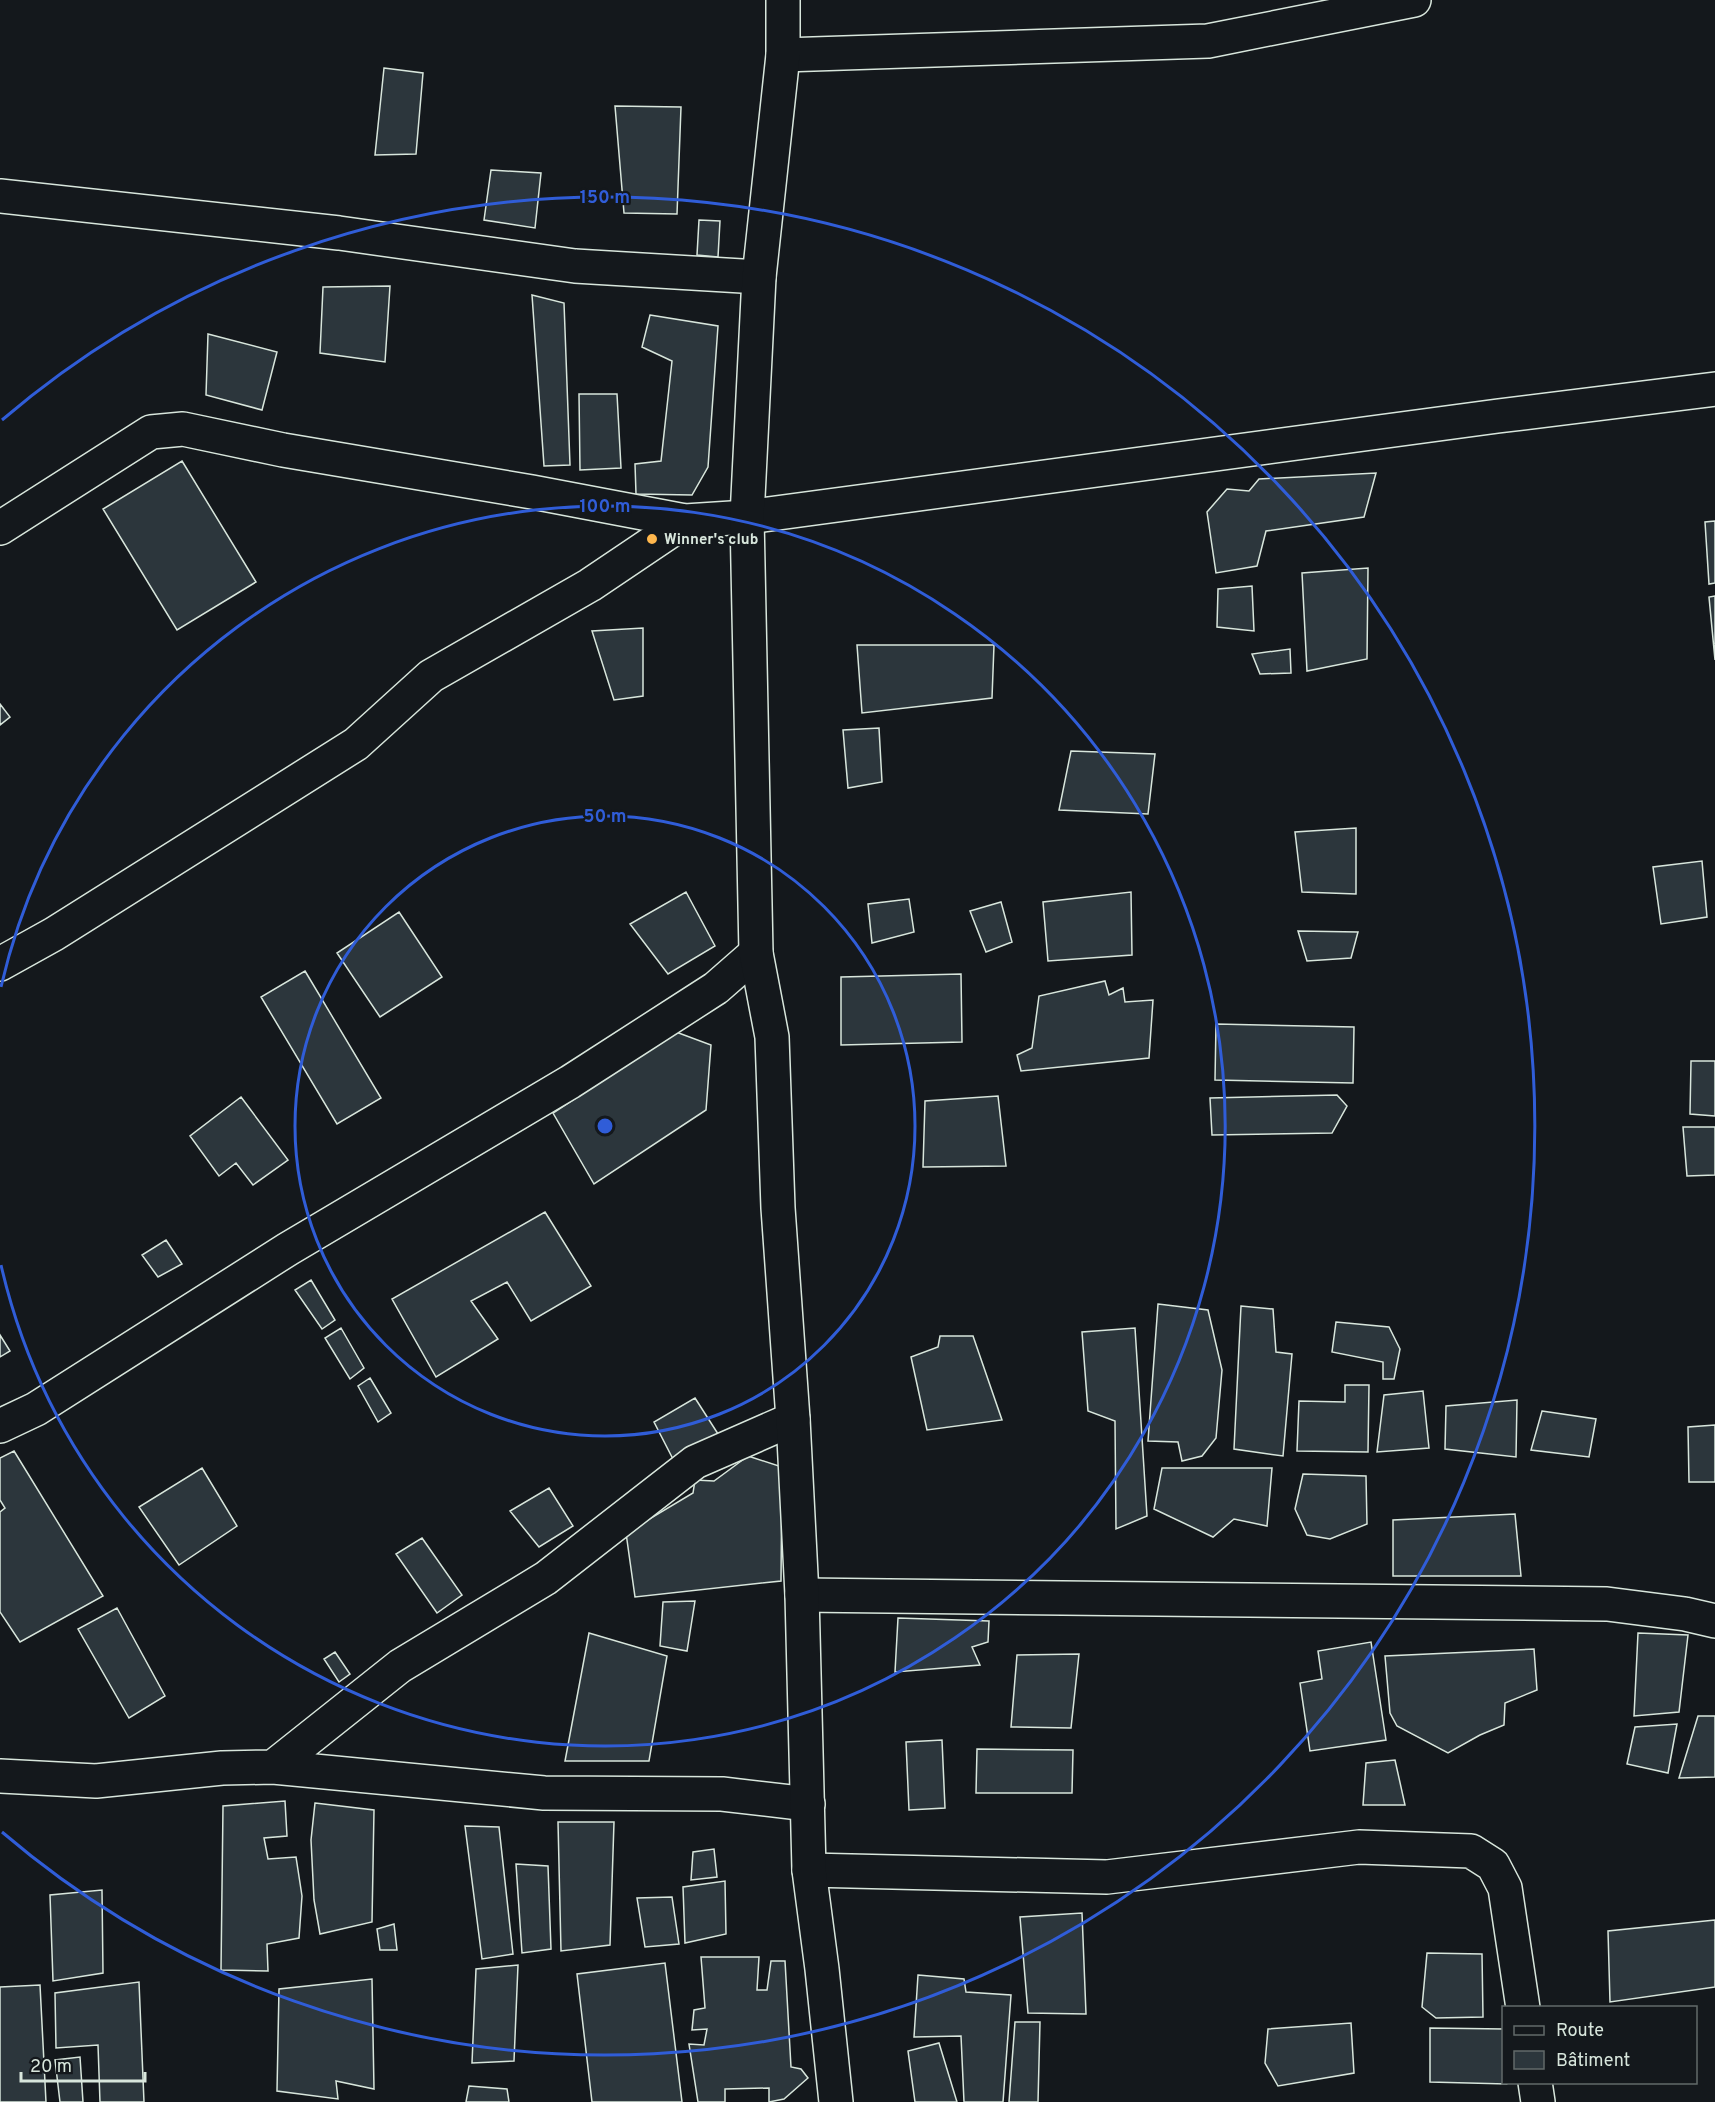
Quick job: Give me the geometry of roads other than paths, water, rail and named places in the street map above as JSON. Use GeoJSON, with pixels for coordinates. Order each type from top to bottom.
{"type":"FeatureCollection","features":[{"type":"Feature","properties":{"kind":"street"},"geometry":{"type":"LineString","coordinates":[[783,0],[783,56],[759,277],[747,517],[756,952],[772,1037],[778,1208],[793,1419],[802,1595],[809,1870],[836,2102]]}},
{"type":"Feature","properties":{"kind":"street"},"geometry":{"type":"LineString","coordinates":[[783,56],[1208,41],[1414,0]]}},
{"type":"Feature","properties":{"kind":"street"},"geometry":{"type":"LineString","coordinates":[[0,196],[339,233],[575,266],[759,277]]}},
{"type":"Feature","properties":{"kind":"street"},"geometry":{"type":"LineString","coordinates":[[0,528],[151,432],[183,429],[283,450],[532,492],[685,521],[747,517],[1715,389]]}},
{"type":"Feature","properties":{"kind":"street"},"geometry":{"type":"LineString","coordinates":[[0,964],[54,934],[356,744],[431,676],[590,585],[685,521]]}},
{"type":"Feature","properties":{"kind":"street"},"geometry":{"type":"LineString","coordinates":[[0,1426],[36,1408],[288,1249],[570,1082],[716,988],[756,952]]}},
{"type":"Feature","properties":{"kind":"street"},"geometry":{"type":"LineString","coordinates":[[273,1767],[400,1666],[546,1578],[695,1462],[793,1419]]}},
{"type":"Feature","properties":{"kind":"street"},"geometry":{"type":"LineString","coordinates":[[802,1595],[1607,1604],[1685,1614],[1715,1621]]}},
{"type":"Feature","properties":{"kind":"street"},"geometry":{"type":"LineString","coordinates":[[0,1776],[96,1781],[222,1768],[273,1767],[544,1793],[722,1794],[808,1804]]}},
{"type":"Feature","properties":{"kind":"street"},"geometry":{"type":"LineString","coordinates":[[809,1870],[1107,1877],[1359,1847],[1471,1851],[1493,1865],[1505,1888],[1523,2006]]}},
{"type":"Feature","properties":{"kind":"street"},"geometry":{"type":"LineString","coordinates":[[1535,2084],[1538,2102]]}},
{"type":"Feature","properties":{"kind":"place","name":"Winner's club"},"geometry":{"type":"Point","coordinates":[652,539]}}]}
